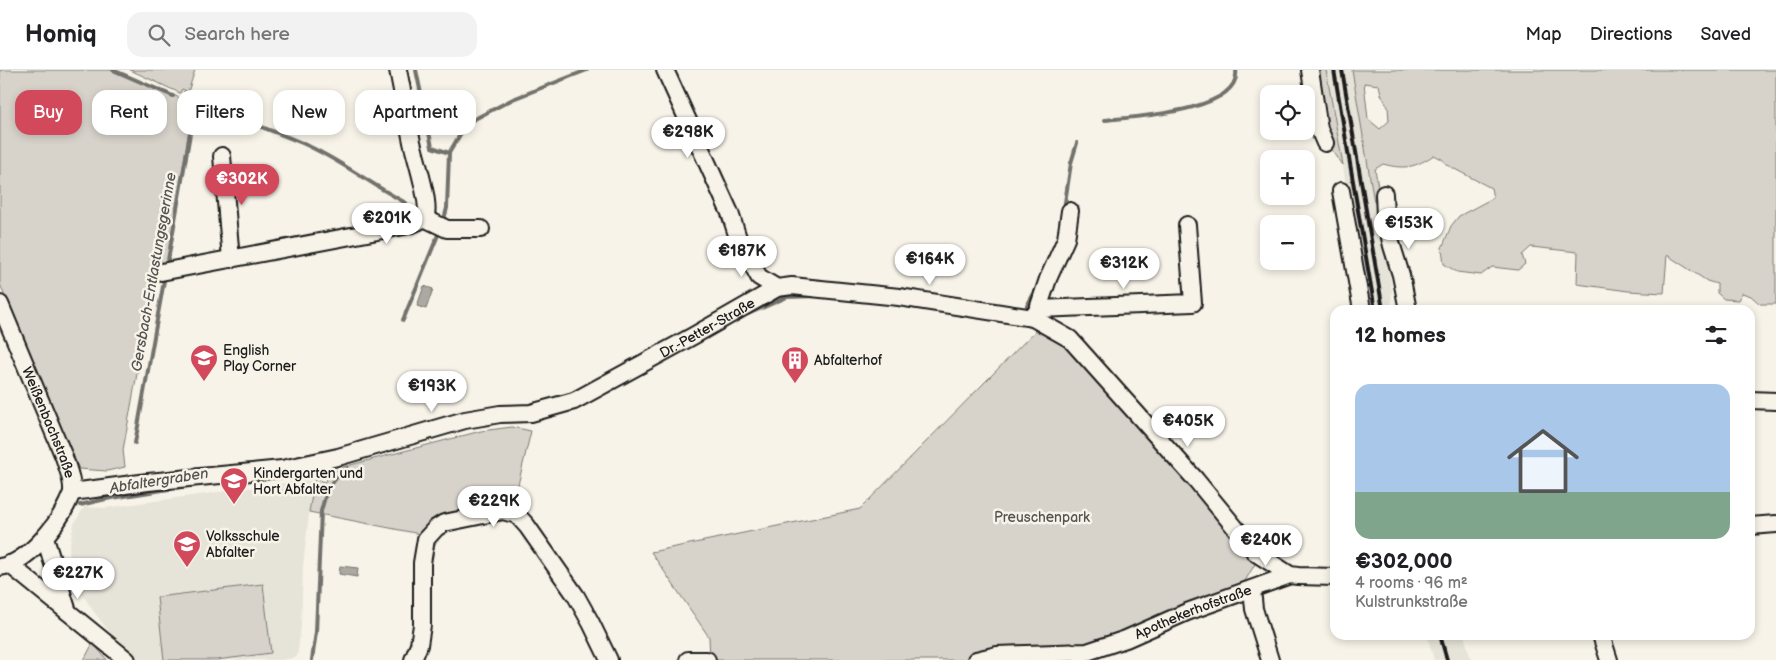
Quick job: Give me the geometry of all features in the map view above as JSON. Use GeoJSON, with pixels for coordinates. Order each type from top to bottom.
{"type":"FeatureCollection","features":[{"type":"Feature","properties":{"kind":"street"},"geometry":{"type":"LineString","coordinates":[[398,70],[427,209],[433,223]]}},
{"type":"Feature","properties":{"kind":"street"},"geometry":{"type":"LineString","coordinates":[[665,70],[730,213],[738,238],[759,277],[777,288]]}},
{"type":"Feature","properties":{"kind":"street"},"geometry":{"type":"LineString","coordinates":[[1310,70],[1320,129],[1325,143]]}},
{"type":"Feature","properties":{"kind":"street"},"geometry":{"type":"LineString","coordinates":[[222,156],[231,259]]}},
{"type":"Feature","properties":{"kind":"street"},"geometry":{"type":"LineString","coordinates":[[1342,192],[1361,305]]}},
{"type":"Feature","properties":{"kind":"street"},"geometry":{"type":"LineString","coordinates":[[1384,194],[1385,216],[1407,305]]}},
{"type":"Feature","properties":{"kind":"street"},"geometry":{"type":"LineString","coordinates":[[1070,211],[1066,239],[1048,279],[1036,314],[1193,303],[1187,225]]}},
{"type":"Feature","properties":{"kind":"street"},"geometry":{"type":"LineString","coordinates":[[166,271],[413,224],[433,223],[481,229]]}},
{"type":"Feature","properties":{"kind":"street","name":"Dr.-Petter-Straße"},"geometry":{"type":"LineString","coordinates":[[72,492],[282,469],[338,457],[465,420],[500,414],[531,413],[574,401],[685,341],[777,288],[792,286],[899,296],[1036,314],[1070,339],[1196,480],[1256,552],[1290,575]]}},
{"type":"Feature","properties":{"kind":"street","name":"Weißenbachstraße"},"geometry":{"type":"LineString","coordinates":[[0,304],[64,457],[72,492],[63,512],[45,538],[28,552],[5,566]]}},
{"type":"Feature","properties":{"kind":"street"},"geometry":{"type":"LineString","coordinates":[[1755,400],[1776,401]]}},
{"type":"Feature","properties":{"kind":"street"},"geometry":{"type":"LineString","coordinates":[[414,660],[419,645],[422,625],[422,563],[426,539],[444,522],[503,510],[516,514],[527,526],[576,596],[609,660]]}},
{"type":"Feature","properties":{"kind":"street"},"geometry":{"type":"LineString","coordinates":[[1755,526],[1776,524]]}},
{"type":"Feature","properties":{"kind":"street"},"geometry":{"type":"LineString","coordinates":[[45,538],[68,613]]}},
{"type":"Feature","properties":{"kind":"street"},"geometry":{"type":"LineString","coordinates":[[1256,552],[1259,564],[1258,577],[1252,589],[1254,609],[1270,660]]}},
{"type":"Feature","properties":{"kind":"street"},"geometry":{"type":"LineString","coordinates":[[5,566],[127,660]]}},
{"type":"Feature","properties":{"kind":"street"},"geometry":{"type":"LineString","coordinates":[[1290,575],[1330,577]]}},
{"type":"Feature","properties":{"kind":"street","name":"Apothekerhofstraße"},"geometry":{"type":"LineString","coordinates":[[976,660],[997,656],[1087,652],[1119,641],[1188,612],[1290,575]]}},
{"type":"Feature","properties":{"kind":"street"},"geometry":{"type":"LineString","coordinates":[[1603,640],[1609,660]]}},
{"type":"Feature","properties":{"kind":"street"},"geometry":{"type":"LineString","coordinates":[[688,660],[707,660]]}},
{"type":"Feature","properties":{"kind":"shaded area"},"geometry":{"type":"Polygon","coordinates":[[[1326,70],[1352,70],[1374,202],[1378,205],[1386,250],[1392,290],[1391,305],[1367,305],[1326,70]]]}},
{"type":"Feature","properties":{"kind":"shaded area"},"geometry":{"type":"Polygon","coordinates":[[[424,286],[433,289],[426,309],[417,306],[424,286]]]}},
{"type":"Feature","properties":{"kind":"shaded area","name":"Volksschule Abfalter"},"geometry":{"type":"Polygon","coordinates":[[[313,479],[303,566],[301,627],[297,657],[282,660],[139,660],[114,638],[94,612],[80,590],[71,570],[69,549],[71,538],[74,524],[84,507],[105,508],[313,479]]]}},
{"type":"Feature","properties":{"kind":"shaded area"},"geometry":{"type":"Polygon","coordinates":[[[340,566],[358,568],[357,577],[339,574],[340,566]]]}},
{"type":"Feature","properties":{"kind":"shaded area"},"geometry":{"type":"Polygon","coordinates":[[[1428,640],[1465,640],[1471,660],[1434,660],[1428,640]]]}},
{"type":"Feature","properties":{"kind":"green space"},"geometry":{"type":"Polygon","coordinates":[[[0,70],[114,70],[162,90],[92,90],[92,135],[167,135],[167,92],[177,97],[177,135],[188,135],[167,267],[156,270],[123,450],[125,467],[107,471],[79,469],[27,353],[0,284],[0,70]]]}},
{"type":"Feature","properties":{"kind":"green space"},"geometry":{"type":"Polygon","coordinates":[[[130,70],[195,70],[189,90],[182,89],[177,92],[130,70]]]}},
{"type":"Feature","properties":{"kind":"green space"},"geometry":{"type":"Polygon","coordinates":[[[1315,70],[1326,70],[1343,165],[1332,150],[1325,132],[1315,70]]]}},
{"type":"Feature","properties":{"kind":"green space"},"geometry":{"type":"Polygon","coordinates":[[[1352,70],[1776,70],[1776,304],[1760,304],[1751,296],[1742,293],[1738,300],[1724,299],[1717,293],[1717,284],[1707,281],[1667,255],[1664,293],[1628,291],[1577,284],[1578,252],[1531,247],[1522,255],[1525,264],[1518,270],[1492,267],[1481,275],[1457,272],[1444,264],[1442,248],[1451,226],[1459,216],[1493,198],[1491,188],[1447,165],[1442,159],[1434,155],[1416,165],[1398,167],[1383,164],[1375,169],[1380,199],[1378,205],[1374,202],[1352,70]],[[1364,83],[1368,119],[1380,129],[1389,121],[1388,107],[1381,94],[1379,85],[1364,83]]]}},
{"type":"Feature","properties":{"kind":"green space","name":"Preuschenpark"},"geometry":{"type":"Polygon","coordinates":[[[1048,318],[1250,548],[1255,564],[1245,581],[1168,614],[1126,639],[1007,660],[710,660],[709,637],[651,552],[860,509],[1048,318]]]}},
{"type":"Feature","properties":{"kind":"green space"},"geometry":{"type":"Polygon","coordinates":[[[512,427],[531,431],[511,514],[420,534],[309,512],[315,478],[324,482],[339,468],[481,431],[512,427]]]}},
{"type":"Feature","properties":{"kind":"green space"},"geometry":{"type":"Polygon","coordinates":[[[263,584],[271,653],[217,660],[164,660],[157,597],[263,584]]]}},
{"type":"Feature","properties":{"kind":"green space"},"geometry":{"type":"Polygon","coordinates":[[[93,643],[107,660],[84,660],[93,643]]]}},
{"type":"Feature","properties":{"kind":"waterway","name":"Gersbach-Entlastungsgerinne"},"geometry":{"type":"LineString","coordinates":[[113,70],[173,96]]}},
{"type":"Feature","properties":{"kind":"waterway"},"geometry":{"type":"LineString","coordinates":[[416,70],[432,147],[449,153]]}},
{"type":"Feature","properties":{"kind":"waterway","name":"Gersbach-Entlastungsgerinne"},"geometry":{"type":"LineString","coordinates":[[443,223],[447,208],[449,153],[467,123],[513,99],[587,70]]}},
{"type":"Feature","properties":{"kind":"waterway","name":"Abfaltergraben"},"geometry":{"type":"LineString","coordinates":[[1104,120],[1159,114],[1182,110],[1204,103],[1222,95],[1233,84],[1236,70]]}},
{"type":"Feature","properties":{"kind":"waterway","name":"Gersbach-Entlastungsgerinne"},"geometry":{"type":"LineString","coordinates":[[263,128],[316,149],[406,203]]}},
{"type":"Feature","properties":{"kind":"waterway","name":"Gersbach-Entlastungsgerinne"},"geometry":{"type":"LineString","coordinates":[[167,266],[190,135]]}},
{"type":"Feature","properties":{"kind":"waterway","name":"Abfaltergraben"},"geometry":{"type":"LineString","coordinates":[[1064,209],[1071,163],[1077,143]]}},
{"type":"Feature","properties":{"kind":"waterway","name":"Gersbach-Entlastungsgerinne"},"geometry":{"type":"LineString","coordinates":[[403,320],[440,230]]}},
{"type":"Feature","properties":{"kind":"waterway","name":"Gersbach-Entlastungsgerinne"},"geometry":{"type":"LineString","coordinates":[[135,443],[165,275]]}},
{"type":"Feature","properties":{"kind":"waterway","name":"Abfaltergraben"},"geometry":{"type":"LineString","coordinates":[[1027,306],[1038,286]]}},
{"type":"Feature","properties":{"kind":"waterway","name":"Abfaltergraben"},"geometry":{"type":"LineString","coordinates":[[748,314],[787,297],[815,296]]}},
{"type":"Feature","properties":{"kind":"waterway","name":"Gersbach-Entlastungsgerinne"},"geometry":{"type":"LineString","coordinates":[[312,660],[316,632],[321,511],[327,490],[347,468]]}},
{"type":"Feature","properties":{"kind":"waterway","name":"Abfaltergraben"},"geometry":{"type":"LineString","coordinates":[[80,505],[194,485]]}},
{"type":"Feature","properties":{"kind":"railway"},"geometry":{"type":"LineString","coordinates":[[1334,70],[1374,305]]}},
{"type":"Feature","properties":{"kind":"railway"},"geometry":{"type":"LineString","coordinates":[[1342,70],[1382,305]]}},
{"type":"Feature","properties":{"kind":"railway"},"geometry":{"type":"LineString","coordinates":[[1441,640],[1447,660]]}},
{"type":"Feature","properties":{"kind":"place","name":"English Play Corner"},"geometry":{"type":"Point","coordinates":[204,382]}},
{"type":"Feature","properties":{"kind":"place","name":"Abfalterhof"},"geometry":{"type":"Point","coordinates":[795,384]}},
{"type":"Feature","properties":{"kind":"place","name":"Kindergarten und Hort Abfalter"},"geometry":{"type":"Point","coordinates":[234,505]}},
{"type":"Feature","properties":{"kind":"place","name":"Volksschule Abfalter"},"geometry":{"type":"Point","coordinates":[187,568]}}]}
